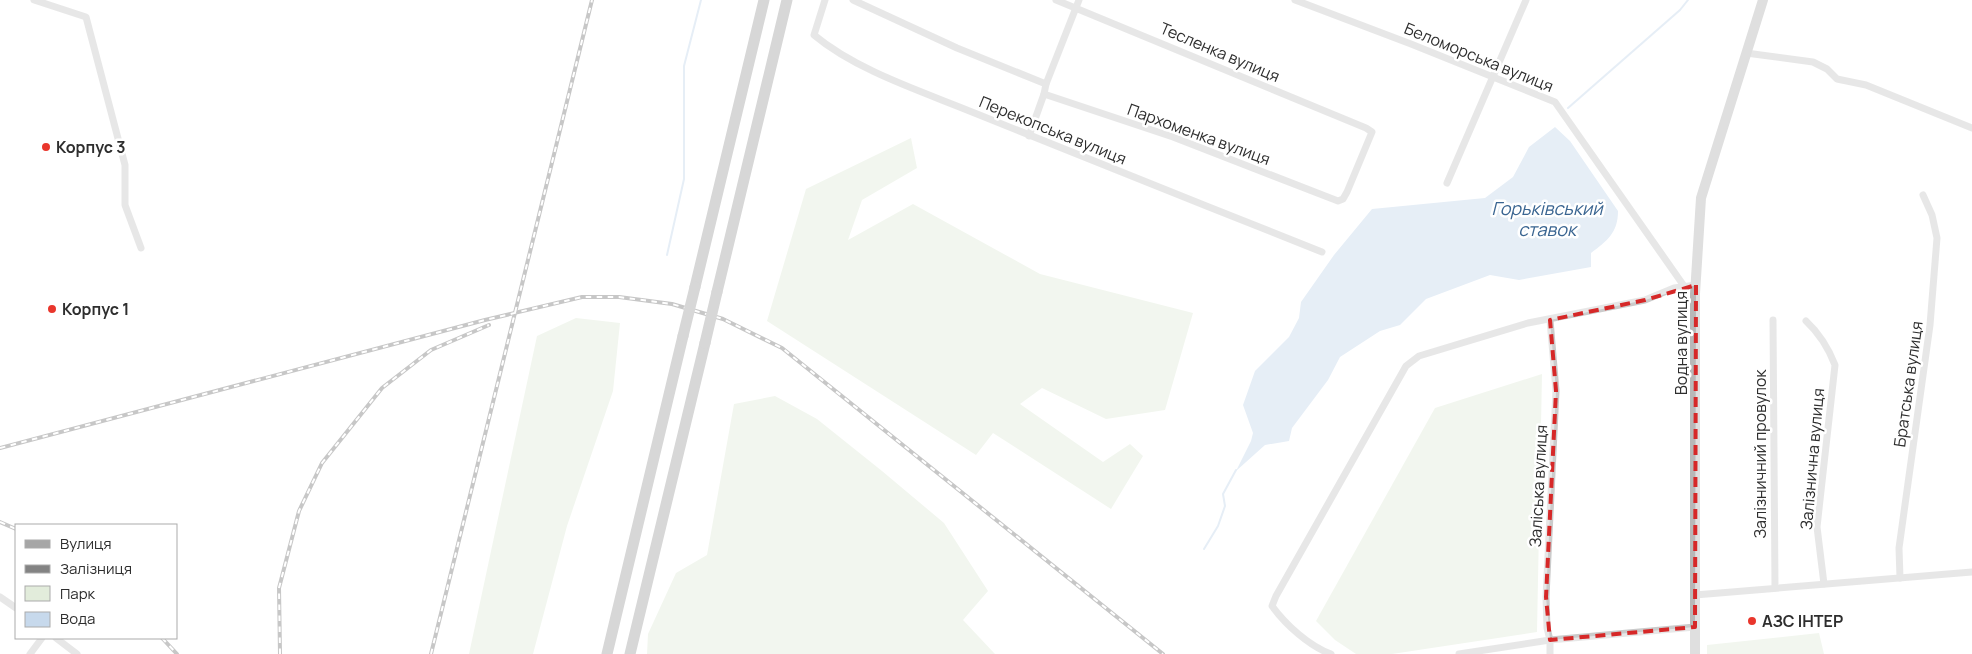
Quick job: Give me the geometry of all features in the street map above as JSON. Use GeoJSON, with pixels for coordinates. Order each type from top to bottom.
{"type":"FeatureCollection","features":[{"type":"Feature","properties":{"kind":"main road"},"geometry":{"type":"LineString","coordinates":[[607,654],[764,0]]}},
{"type":"Feature","properties":{"kind":"main road"},"geometry":{"type":"LineString","coordinates":[[630,654],[787,0]]}},
{"type":"Feature","properties":{"kind":"street"},"geometry":{"type":"LineString","coordinates":[[34,0],[86,17],[125,165],[125,205],[141,248]]}},
{"type":"Feature","properties":{"kind":"street","name":"Перекопська вулиця"},"geometry":{"type":"LineString","coordinates":[[825,0],[814,35],[832,51],[860,65],[1029,136],[1322,252]]}},
{"type":"Feature","properties":{"kind":"street"},"geometry":{"type":"LineString","coordinates":[[853,0],[957,48],[1046,84]]}},
{"type":"Feature","properties":{"kind":"street","name":"Тесленка вулиця"},"geometry":{"type":"LineString","coordinates":[[1056,0],[1372,132],[1343,199]]}},
{"type":"Feature","properties":{"kind":"street"},"geometry":{"type":"LineString","coordinates":[[1029,136],[1046,84],[1079,0]]}},
{"type":"Feature","properties":{"kind":"street","name":"Беломорська вулиця"},"geometry":{"type":"LineString","coordinates":[[1295,0],[1555,102],[1684,286]]}},
{"type":"Feature","properties":{"kind":"street"},"geometry":{"type":"LineString","coordinates":[[1447,183],[1526,0]]}},
{"type":"Feature","properties":{"kind":"street","name":"Водна вулиця"},"geometry":{"type":"LineString","coordinates":[[1695,654],[1696,285],[1701,198],[1763,0]]}},
{"type":"Feature","properties":{"kind":"street"},"geometry":{"type":"LineString","coordinates":[[1746,53],[1764,57],[1779,56],[1794,61],[1813,62],[1827,69],[1837,79],[1866,85],[1972,128]]}},
{"type":"Feature","properties":{"kind":"street","name":"Пархоменка вулиця"},"geometry":{"type":"LineString","coordinates":[[1044,94],[1173,137],[1328,198],[1338,201],[1343,199]]}},
{"type":"Feature","properties":{"kind":"street","name":"Братська вулиця"},"geometry":{"type":"LineString","coordinates":[[1900,578],[1899,548],[1930,325],[1937,238],[1932,215],[1923,195]]}},
{"type":"Feature","properties":{"kind":"street"},"geometry":{"type":"LineString","coordinates":[[1331,654],[1321,650],[1282,620],[1272,606],[1406,366],[1419,356],[1528,322],[1550,320],[1645,300],[1659,293],[1684,286],[1696,285]]}},
{"type":"Feature","properties":{"kind":"street","name":"Заліська вулиця"},"geometry":{"type":"LineString","coordinates":[[1550,320],[1556,391],[1546,597],[1550,654]]}},
{"type":"Feature","properties":{"kind":"street","name":"Залізничний провулок"},"geometry":{"type":"LineString","coordinates":[[1774,320],[1775,588]]}},
{"type":"Feature","properties":{"kind":"street","name":"Залізнична вулиця"},"geometry":{"type":"LineString","coordinates":[[1806,321],[1816,330],[1828,348],[1835,365],[1817,526],[1824,584]]}},
{"type":"Feature","properties":{"kind":"street"},"geometry":{"type":"LineString","coordinates":[[1695,595],[1972,572]]}},
{"type":"Feature","properties":{"kind":"street"},"geometry":{"type":"LineString","coordinates":[[0,597],[15,607]]}},
{"type":"Feature","properties":{"kind":"street"},"geometry":{"type":"LineString","coordinates":[[1459,654],[1550,640],[1695,627]]}},
{"type":"Feature","properties":{"kind":"street"},"geometry":{"type":"LineString","coordinates":[[30,654],[41,639]]}},
{"type":"Feature","properties":{"kind":"street"},"geometry":{"type":"LineString","coordinates":[[57,639],[77,654]]}},
{"type":"Feature","properties":{"kind":"highlighted area"},"geometry":{"type":"Polygon","coordinates":[[[1696,285],[1695,627],[1550,640],[1546,597],[1556,391],[1550,320],[1645,300],[1696,285]]]}},
{"type":"Feature","properties":{"kind":"green space"},"geometry":{"type":"Polygon","coordinates":[[[911,138],[917,168],[862,200],[848,240],[913,204],[1040,274],[1193,313],[1165,410],[1106,419],[1042,388],[1020,404],[1103,462],[1130,444],[1143,456],[1111,509],[993,433],[976,455],[767,321],[806,189],[911,138]]]}},
{"type":"Feature","properties":{"kind":"green space"},"geometry":{"type":"Polygon","coordinates":[[[576,318],[620,323],[613,391],[567,526],[533,654],[469,654],[537,336],[576,318]]]}},
{"type":"Feature","properties":{"kind":"green space"},"geometry":{"type":"Polygon","coordinates":[[[1542,374],[1537,632],[1392,654],[1356,654],[1335,640],[1316,621],[1435,408],[1542,374]]]}},
{"type":"Feature","properties":{"kind":"green space"},"geometry":{"type":"Polygon","coordinates":[[[775,396],[817,419],[944,523],[988,591],[963,620],[995,654],[647,654],[648,634],[676,573],[707,555],[734,404],[775,396]]]}},
{"type":"Feature","properties":{"kind":"green space"},"geometry":{"type":"Polygon","coordinates":[[[1819,633],[1824,654],[1707,654],[1707,645],[1819,633]]]}},
{"type":"Feature","properties":{"kind":"water","name":"Горьківський ставок"},"geometry":{"type":"Polygon","coordinates":[[[1555,127],[1570,141],[1618,211],[1614,231],[1591,253],[1591,267],[1519,280],[1490,275],[1426,299],[1400,325],[1380,331],[1340,357],[1328,380],[1292,428],[1289,441],[1265,445],[1236,471],[1253,433],[1243,405],[1255,371],[1289,337],[1299,318],[1301,302],[1334,255],[1372,209],[1485,198],[1513,177],[1529,147],[1555,127]]]}},
{"type":"Feature","properties":{"kind":"waterway"},"geometry":{"type":"LineString","coordinates":[[667,255],[684,179],[684,66],[701,0]]}},
{"type":"Feature","properties":{"kind":"waterway"},"geometry":{"type":"LineString","coordinates":[[1568,108],[1680,10],[1688,0]]}},
{"type":"Feature","properties":{"kind":"waterway"},"geometry":{"type":"LineString","coordinates":[[1204,549],[1218,526],[1225,506],[1223,494],[1236,470]]}},
{"type":"Feature","properties":{"kind":"railway"},"geometry":{"type":"LineString","coordinates":[[431,654],[592,0]]}},
{"type":"Feature","properties":{"kind":"railway"},"geometry":{"type":"LineString","coordinates":[[0,448],[485,320],[582,297],[619,297],[672,304],[723,319],[782,348],[1163,654]]}},
{"type":"Feature","properties":{"kind":"railway"},"geometry":{"type":"LineString","coordinates":[[280,654],[279,588],[299,511],[322,463],[382,388],[431,350],[489,325]]}},
{"type":"Feature","properties":{"kind":"railway"},"geometry":{"type":"LineString","coordinates":[[0,522],[15,529]]}},
{"type":"Feature","properties":{"kind":"railway"},"geometry":{"type":"LineString","coordinates":[[163,639],[177,654]]}},
{"type":"Feature","properties":{"kind":"place","name":"Корпус 3"},"geometry":{"type":"Point","coordinates":[46,147]}},
{"type":"Feature","properties":{"kind":"place","name":"Корпус 1"},"geometry":{"type":"Point","coordinates":[52,309]}},
{"type":"Feature","properties":{"kind":"place","name":"АЗС ІНТЕР"},"geometry":{"type":"Point","coordinates":[1752,621]}}]}
